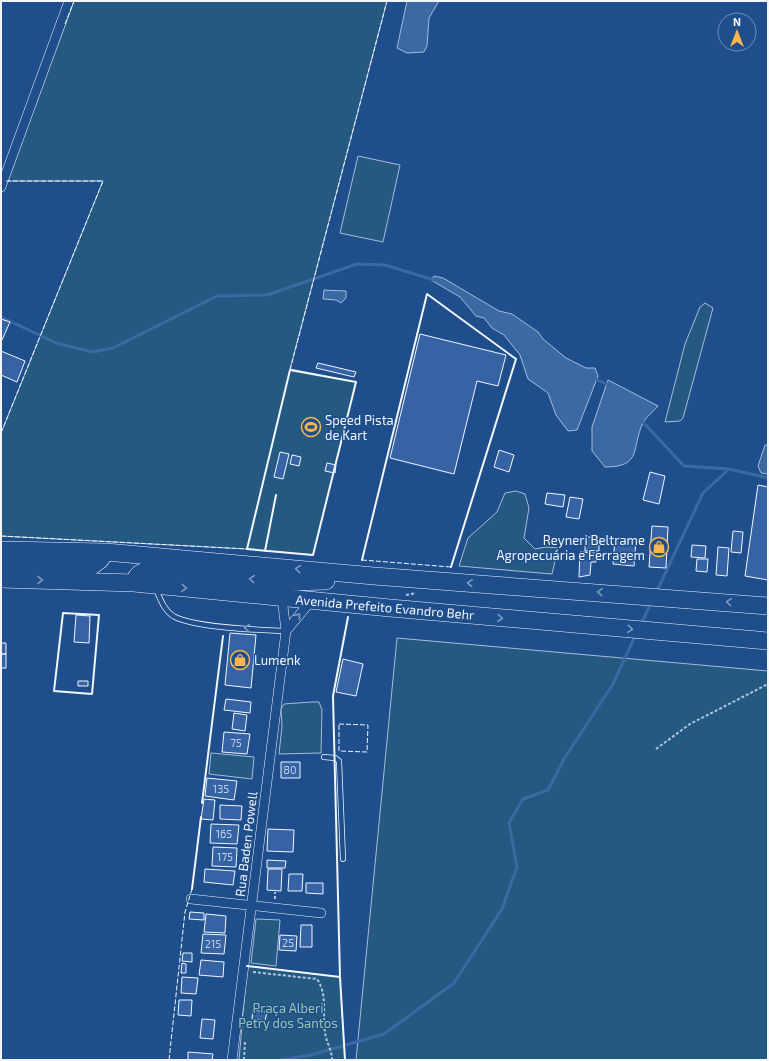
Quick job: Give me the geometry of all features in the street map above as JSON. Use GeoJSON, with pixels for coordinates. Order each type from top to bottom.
{"type":"FeatureCollection","features":[{"type":"Feature","properties":{"kind":"highway"},"geometry":{"type":"LineString","coordinates":[[1,550],[106,552],[374,576],[768,606]]}},
{"type":"Feature","properties":{"kind":"highway"},"geometry":{"type":"LineString","coordinates":[[1,567],[92,566],[100,560],[106,552]]}},
{"type":"Feature","properties":{"kind":"highway"},"geometry":{"type":"LineString","coordinates":[[134,584],[136,576],[142,571],[154,570],[291,582],[337,581],[374,576]]}},
{"type":"Feature","properties":{"kind":"highway","name":"Avenida Prefeito Evandro Behr"},"geometry":{"type":"LineString","coordinates":[[1,579],[134,584],[768,641]]}},
{"type":"Feature","properties":{"kind":"street"},"geometry":{"type":"LineString","coordinates":[[1,187],[69,1]]}},
{"type":"Feature","properties":{"kind":"street","name":"Rua Baden Powell"},"geometry":{"type":"LineString","coordinates":[[232,1060],[286,631],[282,598]]}},
{"type":"Feature","properties":{"kind":"street"},"geometry":{"type":"LineString","coordinates":[[286,631],[311,601]]}},
{"type":"Feature","properties":{"kind":"street"},"geometry":{"type":"LineString","coordinates":[[191,899],[321,913]]}},
{"type":"Feature","properties":{"kind":"lane"},"geometry":{"type":"LineString","coordinates":[[155,586],[161,602],[174,616],[190,622],[286,631]]}},
{"type":"Feature","properties":{"kind":"lane"},"geometry":{"type":"LineString","coordinates":[[324,757],[335,758],[339,761],[343,859]]}},
{"type":"Feature","properties":{"kind":"path"},"geometry":{"type":"LineString","coordinates":[[405,595],[420,593]]}},
{"type":"Feature","properties":{"kind":"path"},"geometry":{"type":"LineString","coordinates":[[656,749],[690,724],[768,684]]}},
{"type":"Feature","properties":{"kind":"path"},"geometry":{"type":"LineString","coordinates":[[250,973],[254,971],[317,979],[322,986],[325,1033],[332,1060]]}},
{"type":"Feature","properties":{"kind":"path"},"geometry":{"type":"LineString","coordinates":[[244,1060],[245,1039]]}},
{"type":"Feature","properties":{"kind":"green space"},"geometry":{"type":"Polygon","coordinates":[[[74,1],[387,1],[290,369],[356,382],[313,555],[247,549],[1,536],[1,433],[103,181],[6,181],[74,1]]]}},
{"type":"Feature","properties":{"kind":"green space"},"geometry":{"type":"Polygon","coordinates":[[[358,156],[400,165],[383,242],[340,233],[358,156]]]}},
{"type":"Feature","properties":{"kind":"green space"},"geometry":{"type":"Polygon","coordinates":[[[705,303],[713,308],[683,418],[680,421],[665,422],[685,344],[700,307],[705,303]]]}},
{"type":"Feature","properties":{"kind":"green space"},"geometry":{"type":"Polygon","coordinates":[[[516,491],[525,494],[529,508],[524,538],[535,549],[546,547],[558,548],[552,574],[459,566],[468,538],[497,512],[505,493],[516,491]]]}},
{"type":"Feature","properties":{"kind":"green space"},"geometry":{"type":"Polygon","coordinates":[[[397,638],[768,671],[768,1060],[356,1060],[397,638]]]}},
{"type":"Feature","properties":{"kind":"green space"},"geometry":{"type":"Polygon","coordinates":[[[319,702],[322,710],[321,753],[279,754],[282,726],[281,709],[284,704],[319,702]]]}},
{"type":"Feature","properties":{"kind":"green space"},"geometry":{"type":"Polygon","coordinates":[[[211,753],[254,757],[252,779],[209,774],[211,753]]]}},
{"type":"Feature","properties":{"kind":"green space"},"geometry":{"type":"Polygon","coordinates":[[[256,919],[280,920],[276,966],[251,963],[256,919]]]}},
{"type":"Feature","properties":{"kind":"green space","name":"Praça Alberi Petry dos Santos"},"geometry":{"type":"Polygon","coordinates":[[[247,966],[340,977],[345,1060],[239,1060],[247,966]]]}},
{"type":"Feature","properties":{"kind":"shaded area"},"geometry":{"type":"Polygon","coordinates":[[[407,1],[439,1],[429,18],[427,46],[424,52],[407,53],[397,48],[407,1]]]}},
{"type":"Feature","properties":{"kind":"shaded area"},"geometry":{"type":"Polygon","coordinates":[[[434,276],[443,278],[499,311],[512,314],[538,332],[543,339],[566,358],[586,368],[595,368],[598,376],[577,430],[568,431],[556,415],[548,393],[528,379],[520,355],[504,335],[492,328],[484,318],[476,316],[460,297],[431,280],[434,276]]]}},
{"type":"Feature","properties":{"kind":"shaded area"},"geometry":{"type":"Polygon","coordinates":[[[324,290],[346,291],[346,298],[341,303],[336,300],[323,299],[324,290]]]}},
{"type":"Feature","properties":{"kind":"shaded area"},"geometry":{"type":"Polygon","coordinates":[[[608,380],[658,406],[643,423],[639,432],[634,454],[631,459],[625,464],[605,467],[592,451],[592,427],[608,380]]]}},
{"type":"Feature","properties":{"kind":"shaded area"},"geometry":{"type":"Polygon","coordinates":[[[765,445],[768,445],[768,474],[761,473],[758,466],[765,445]]]}},
{"type":"Feature","properties":{"kind":"building"},"geometry":{"type":"Polygon","coordinates":[[[1,319],[10,322],[2,340],[1,340],[1,319]]]}},
{"type":"Feature","properties":{"kind":"building"},"geometry":{"type":"Polygon","coordinates":[[[420,334],[506,355],[498,386],[477,381],[454,474],[390,458],[420,334]]]}},
{"type":"Feature","properties":{"kind":"building"},"geometry":{"type":"Polygon","coordinates":[[[1,351],[25,361],[17,382],[1,375],[1,351]]]}},
{"type":"Feature","properties":{"kind":"building"},"geometry":{"type":"Polygon","coordinates":[[[318,363],[356,372],[354,377],[316,368],[318,363]]]}},
{"type":"Feature","properties":{"kind":"building"},"geometry":{"type":"Polygon","coordinates":[[[499,450],[514,455],[509,472],[494,467],[499,450]]]}},
{"type":"Feature","properties":{"kind":"building"},"geometry":{"type":"Polygon","coordinates":[[[280,452],[289,454],[283,479],[274,477],[280,452]]]}},
{"type":"Feature","properties":{"kind":"building"},"geometry":{"type":"Polygon","coordinates":[[[292,455],[301,457],[299,466],[290,464],[292,455]]]}},
{"type":"Feature","properties":{"kind":"building"},"geometry":{"type":"Polygon","coordinates":[[[327,463],[336,465],[335,473],[325,471],[327,463]]]}},
{"type":"Feature","properties":{"kind":"building"},"geometry":{"type":"Polygon","coordinates":[[[650,472],[665,476],[659,504],[643,500],[650,472]]]}},
{"type":"Feature","properties":{"kind":"building"},"geometry":{"type":"Polygon","coordinates":[[[758,485],[768,487],[768,580],[745,576],[758,485]]]}},
{"type":"Feature","properties":{"kind":"building"},"geometry":{"type":"Polygon","coordinates":[[[547,493],[565,495],[563,507],[545,504],[547,493]]]}},
{"type":"Feature","properties":{"kind":"building"},"geometry":{"type":"Polygon","coordinates":[[[570,497],[583,499],[579,519],[566,517],[570,497]]]}},
{"type":"Feature","properties":{"kind":"building","name":"Reyneri Beltrame Agropecuária e Ferragem"},"geometry":{"type":"Polygon","coordinates":[[[652,526],[668,527],[666,568],[649,567],[652,526]]]}},
{"type":"Feature","properties":{"kind":"building"},"geometry":{"type":"Polygon","coordinates":[[[733,531],[743,532],[741,553],[731,552],[733,531]]]}},
{"type":"Feature","properties":{"kind":"building"},"geometry":{"type":"Polygon","coordinates":[[[585,537],[599,537],[599,551],[585,551],[585,537]]]}},
{"type":"Feature","properties":{"kind":"building"},"geometry":{"type":"Polygon","coordinates":[[[615,538],[636,540],[634,566],[613,564],[615,538]]]}},
{"type":"Feature","properties":{"kind":"building"},"geometry":{"type":"Polygon","coordinates":[[[692,545],[706,546],[705,558],[691,557],[692,545]]]}},
{"type":"Feature","properties":{"kind":"building"},"geometry":{"type":"Polygon","coordinates":[[[718,547],[729,548],[727,576],[716,575],[718,547]]]}},
{"type":"Feature","properties":{"kind":"building"},"geometry":{"type":"Polygon","coordinates":[[[580,552],[597,553],[596,562],[591,562],[590,575],[579,577],[580,552]]]}},
{"type":"Feature","properties":{"kind":"building"},"geometry":{"type":"Polygon","coordinates":[[[697,559],[708,559],[707,572],[696,571],[697,559]]]}},
{"type":"Feature","properties":{"kind":"building"},"geometry":{"type":"Polygon","coordinates":[[[76,615],[90,616],[89,643],[74,642],[76,615]]]}},
{"type":"Feature","properties":{"kind":"building","name":"Lumenk"},"geometry":{"type":"Polygon","coordinates":[[[230,633],[256,635],[251,688],[225,685],[230,633]]]}},
{"type":"Feature","properties":{"kind":"building"},"geometry":{"type":"Polygon","coordinates":[[[1,643],[6,643],[6,654],[1,654],[1,643]]]}},
{"type":"Feature","properties":{"kind":"building"},"geometry":{"type":"Polygon","coordinates":[[[1,654],[6,654],[6,668],[1,668],[1,654]]]}},
{"type":"Feature","properties":{"kind":"building"},"geometry":{"type":"Polygon","coordinates":[[[343,659],[363,664],[356,696],[336,692],[343,659]]]}},
{"type":"Feature","properties":{"kind":"building"},"geometry":{"type":"Polygon","coordinates":[[[78,681],[88,681],[88,686],[78,686],[78,681]]]}},
{"type":"Feature","properties":{"kind":"building"},"geometry":{"type":"Polygon","coordinates":[[[226,699],[251,702],[250,713],[224,710],[226,699]]]}},
{"type":"Feature","properties":{"kind":"building"},"geometry":{"type":"Polygon","coordinates":[[[234,713],[247,715],[245,731],[232,729],[234,713]]]}},
{"type":"Feature","properties":{"kind":"building"},"geometry":{"type":"Polygon","coordinates":[[[224,732],[250,734],[247,754],[222,752],[224,732]]]}},
{"type":"Feature","properties":{"kind":"building"},"geometry":{"type":"Polygon","coordinates":[[[281,762],[300,762],[300,778],[281,778],[281,762]]]}},
{"type":"Feature","properties":{"kind":"building"},"geometry":{"type":"Polygon","coordinates":[[[207,778],[237,781],[234,800],[205,796],[207,778]]]}},
{"type":"Feature","properties":{"kind":"building"},"geometry":{"type":"Polygon","coordinates":[[[204,799],[215,800],[213,820],[201,819],[204,799]]]}},
{"type":"Feature","properties":{"kind":"building"},"geometry":{"type":"Polygon","coordinates":[[[220,805],[242,806],[241,820],[220,819],[220,805]]]}},
{"type":"Feature","properties":{"kind":"building"},"geometry":{"type":"Polygon","coordinates":[[[211,824],[239,825],[237,844],[210,843],[211,824]]]}},
{"type":"Feature","properties":{"kind":"building"},"geometry":{"type":"Polygon","coordinates":[[[268,829],[294,830],[293,852],[267,851],[268,829]]]}},
{"type":"Feature","properties":{"kind":"building"},"geometry":{"type":"Polygon","coordinates":[[[213,847],[237,848],[236,867],[212,866],[213,847]]]}},
{"type":"Feature","properties":{"kind":"building"},"geometry":{"type":"Polygon","coordinates":[[[267,860],[286,861],[285,868],[267,868],[267,860]]]}},
{"type":"Feature","properties":{"kind":"building"},"geometry":{"type":"Polygon","coordinates":[[[205,869],[235,871],[233,885],[204,882],[205,869]]]}},
{"type":"Feature","properties":{"kind":"building"},"geometry":{"type":"Polygon","coordinates":[[[268,869],[282,869],[281,891],[267,890],[268,869]]]}},
{"type":"Feature","properties":{"kind":"building"},"geometry":{"type":"Polygon","coordinates":[[[289,874],[303,874],[302,891],[288,891],[289,874]]]}},
{"type":"Feature","properties":{"kind":"building"},"geometry":{"type":"Polygon","coordinates":[[[306,883],[323,883],[323,894],[306,893],[306,883]]]}},
{"type":"Feature","properties":{"kind":"building"},"geometry":{"type":"Polygon","coordinates":[[[190,912],[204,913],[204,920],[189,919],[190,912]]]}},
{"type":"Feature","properties":{"kind":"building"},"geometry":{"type":"Polygon","coordinates":[[[206,914],[226,916],[225,933],[204,932],[206,914]]]}},
{"type":"Feature","properties":{"kind":"building"},"geometry":{"type":"Polygon","coordinates":[[[301,925],[312,925],[312,947],[300,947],[301,925]]]}},
{"type":"Feature","properties":{"kind":"building"},"geometry":{"type":"Polygon","coordinates":[[[203,934],[226,935],[224,954],[201,953],[203,934]]]}},
{"type":"Feature","properties":{"kind":"building"},"geometry":{"type":"Polygon","coordinates":[[[280,935],[297,936],[296,951],[279,950],[280,935]]]}},
{"type":"Feature","properties":{"kind":"building"},"geometry":{"type":"Polygon","coordinates":[[[183,953],[192,953],[192,962],[182,961],[183,953]]]}},
{"type":"Feature","properties":{"kind":"building"},"geometry":{"type":"Polygon","coordinates":[[[201,960],[224,962],[223,977],[199,975],[201,960]]]}},
{"type":"Feature","properties":{"kind":"building"},"geometry":{"type":"Polygon","coordinates":[[[182,963],[186,964],[186,973],[181,973],[182,963]]]}},
{"type":"Feature","properties":{"kind":"building"},"geometry":{"type":"Polygon","coordinates":[[[182,977],[198,978],[196,994],[181,993],[182,977]]]}},
{"type":"Feature","properties":{"kind":"building"},"geometry":{"type":"Polygon","coordinates":[[[179,1000],[192,1000],[191,1016],[178,1015],[179,1000]]]}},
{"type":"Feature","properties":{"kind":"building"},"geometry":{"type":"Polygon","coordinates":[[[253,1010],[267,1012],[265,1021],[252,1019],[253,1010]]]}},
{"type":"Feature","properties":{"kind":"building"},"geometry":{"type":"Polygon","coordinates":[[[202,1019],[215,1020],[213,1039],[200,1038],[202,1019]]]}},
{"type":"Feature","properties":{"kind":"building"},"geometry":{"type":"Polygon","coordinates":[[[188,1052],[213,1054],[212,1060],[188,1060],[188,1052]]]}},
{"type":"Feature","properties":{"kind":"waterway"},"geometry":{"type":"LineString","coordinates":[[1,317],[56,343],[93,352],[113,348],[217,296],[267,295],[357,264],[385,265],[434,280]]}},
{"type":"Feature","properties":{"kind":"waterway"},"geometry":{"type":"LineString","coordinates":[[593,378],[609,385]]}},
{"type":"Feature","properties":{"kind":"waterway"},"geometry":{"type":"LineString","coordinates":[[641,420],[684,466],[729,469]]}},
{"type":"Feature","properties":{"kind":"waterway"},"geometry":{"type":"LineString","coordinates":[[656,593],[703,493],[729,469],[768,478]]}},
{"type":"Feature","properties":{"kind":"waterway"},"geometry":{"type":"LineString","coordinates":[[641,624],[651,603]]}},
{"type":"Feature","properties":{"kind":"waterway"},"geometry":{"type":"LineString","coordinates":[[281,1060],[311,1055],[384,1034],[454,983],[502,909],[517,867],[509,823],[523,799],[548,790],[564,759],[613,684],[635,636]]}},
{"type":"Feature","properties":{"kind":"fence"},"geometry":{"type":"LineString","coordinates":[[65,24],[74,1]]}},
{"type":"Feature","properties":{"kind":"fence"},"geometry":{"type":"LineString","coordinates":[[290,370],[387,1]]}},
{"type":"Feature","properties":{"kind":"fence"},"geometry":{"type":"LineString","coordinates":[[1,433],[103,181],[6,181]]}},
{"type":"Feature","properties":{"kind":"fence"},"geometry":{"type":"LineString","coordinates":[[1,536],[247,549]]}},
{"type":"Feature","properties":{"kind":"fence"},"geometry":{"type":"LineString","coordinates":[[362,560],[451,567]]}},
{"type":"Feature","properties":{"kind":"fence"},"geometry":{"type":"LineString","coordinates":[[339,724],[368,725],[367,752],[339,751],[339,724]]}},
{"type":"Feature","properties":{"kind":"fence"},"geometry":{"type":"LineString","coordinates":[[169,1060],[185,912],[192,889]]}},
{"type":"Feature","properties":{"kind":"wall"},"geometry":{"type":"LineString","coordinates":[[362,560],[427,294],[516,359],[451,567]]}},
{"type":"Feature","properties":{"kind":"wall"},"geometry":{"type":"LineString","coordinates":[[290,370],[356,382],[313,555],[247,549],[290,370]]}},
{"type":"Feature","properties":{"kind":"wall"},"geometry":{"type":"LineString","coordinates":[[265,551],[276,495]]}},
{"type":"Feature","properties":{"kind":"wall"},"geometry":{"type":"LineString","coordinates":[[63,613],[99,615],[92,694],[54,691],[63,613]]}},
{"type":"Feature","properties":{"kind":"wall"},"geometry":{"type":"LineString","coordinates":[[345,1060],[340,977],[333,696],[348,617]]}},
{"type":"Feature","properties":{"kind":"wall"},"geometry":{"type":"LineString","coordinates":[[202,803],[223,636]]}},
{"type":"Feature","properties":{"kind":"wall"},"geometry":{"type":"LineString","coordinates":[[192,889],[201,817]]}},
{"type":"Feature","properties":{"kind":"wall"},"geometry":{"type":"LineString","coordinates":[[247,966],[340,977]]}},
{"type":"Feature","properties":{"kind":"place","name":"Speed Pista de Kart"},"geometry":{"type":"Point","coordinates":[311,427]}},
{"type":"Feature","properties":{"kind":"place","name":"Reyneri Beltrame Agropecuária e Ferragem"},"geometry":{"type":"Point","coordinates":[659,547]}},
{"type":"Feature","properties":{"kind":"place","name":"Lumenk"},"geometry":{"type":"Point","coordinates":[240,660]}}]}
